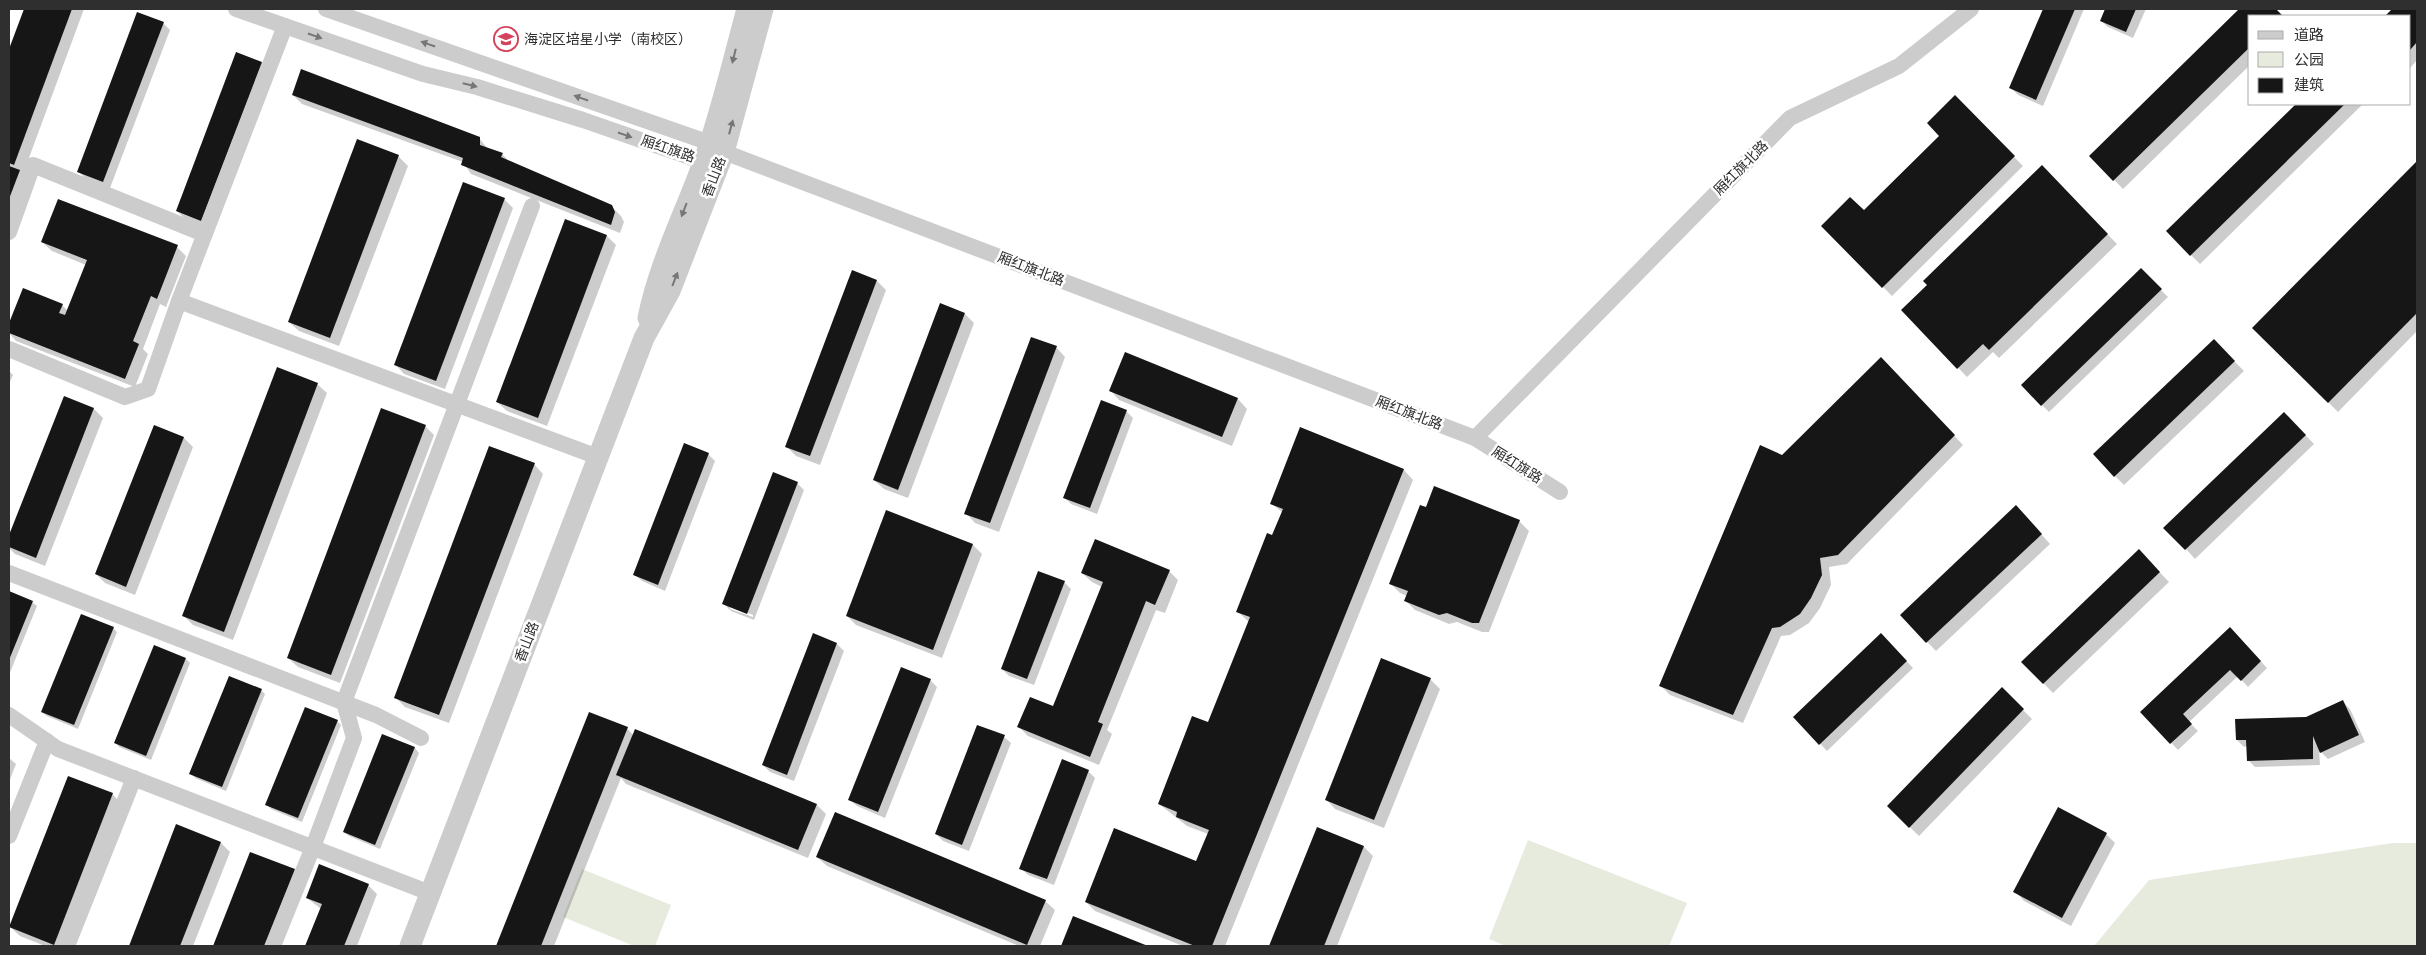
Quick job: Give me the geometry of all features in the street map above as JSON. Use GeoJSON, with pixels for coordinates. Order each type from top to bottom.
{"type":"FeatureCollection","features":[{"type":"Feature","properties":{"kind":"street","name":"厢红旗路"},"geometry":{"type":"LineString","coordinates":[[236,9],[423,74],[477,87],[582,120],[713,152]]}},
{"type":"Feature","properties":{"kind":"street","name":"厢红旗路"},"geometry":{"type":"LineString","coordinates":[[326,9],[713,152]]}},
{"type":"Feature","properties":{"kind":"street","name":"香山路"},"geometry":{"type":"LineString","coordinates":[[713,152],[747,9]]}},
{"type":"Feature","properties":{"kind":"street","name":"香山路"},"geometry":{"type":"LineString","coordinates":[[410,946],[644,338],[655,286],[713,152],[763,9]]}},
{"type":"Feature","properties":{"kind":"street","name":"厢红旗北路"},"geometry":{"type":"LineString","coordinates":[[713,152],[1475,438],[1790,118],[1899,66],[1971,9]]}},
{"type":"Feature","properties":{"kind":"street"},"geometry":{"type":"LineString","coordinates":[[9,350],[125,397],[148,389],[204,234],[285,26]]}},
{"type":"Feature","properties":{"kind":"street"},"geometry":{"type":"LineString","coordinates":[[9,232],[34,165],[204,234]]}},
{"type":"Feature","properties":{"kind":"street"},"geometry":{"type":"LineString","coordinates":[[273,946],[354,738],[344,702],[532,206]]}},
{"type":"Feature","properties":{"kind":"street"},"geometry":{"type":"LineString","coordinates":[[179,302],[598,457]]}},
{"type":"Feature","properties":{"kind":"street","name":"厢红旗路"},"geometry":{"type":"LineString","coordinates":[[1475,438],[1560,492]]}},
{"type":"Feature","properties":{"kind":"street"},"geometry":{"type":"LineString","coordinates":[[9,573],[376,714],[421,738]]}},
{"type":"Feature","properties":{"kind":"street"},"geometry":{"type":"LineString","coordinates":[[9,715],[58,749],[430,893]]}},
{"type":"Feature","properties":{"kind":"street"},"geometry":{"type":"LineString","coordinates":[[9,836],[46,741]]}},
{"type":"Feature","properties":{"kind":"street"},"geometry":{"type":"LineString","coordinates":[[67,946],[134,778]]}},
{"type":"Feature","properties":{"kind":"green space"},"geometry":{"type":"Polygon","coordinates":[[[1528,840],[1687,903],[1669,946],[1506,946],[1489,939],[1528,840]]]}},
{"type":"Feature","properties":{"kind":"green space"},"geometry":{"type":"Polygon","coordinates":[[[2393,843],[2417,843],[2417,946],[2094,946],[2149,880],[2393,843]]]}},
{"type":"Feature","properties":{"kind":"green space"},"geometry":{"type":"Polygon","coordinates":[[[582,869],[671,905],[655,946],[634,946],[563,917],[582,869]]]}},
{"type":"Feature","properties":{"kind":"building"},"geometry":{"type":"Polygon","coordinates":[[[24,9],[72,9],[14,165],[9,163],[9,49],[24,9]]]}},
{"type":"Feature","properties":{"kind":"building"},"geometry":{"type":"Polygon","coordinates":[[[2043,9],[2075,9],[2036,100],[2009,88],[2043,9]]]}},
{"type":"Feature","properties":{"kind":"building"},"geometry":{"type":"Polygon","coordinates":[[[2105,9],[2136,9],[2126,32],[2100,21],[2105,9]]]}},
{"type":"Feature","properties":{"kind":"building"},"geometry":{"type":"Polygon","coordinates":[[[2239,9],[2276,9],[2282,15],[2248,15],[2248,49],[2113,181],[2089,156],[2239,9]]]}},
{"type":"Feature","properties":{"kind":"building"},"geometry":{"type":"Polygon","coordinates":[[[2392,9],[2417,9],[2417,42],[2411,49],[2411,15],[2386,15],[2392,9]]]}},
{"type":"Feature","properties":{"kind":"building"},"geometry":{"type":"Polygon","coordinates":[[[137,12],[164,22],[103,182],[77,172],[137,12]]]}},
{"type":"Feature","properties":{"kind":"building"},"geometry":{"type":"Polygon","coordinates":[[[236,52],[262,62],[201,221],[176,211],[236,52]]]}},
{"type":"Feature","properties":{"kind":"building"},"geometry":{"type":"Polygon","coordinates":[[[301,69],[480,137],[480,145],[503,153],[501,157],[612,205],[615,212],[611,225],[461,165],[463,158],[292,95],[301,69]]]}},
{"type":"Feature","properties":{"kind":"building"},"geometry":{"type":"Polygon","coordinates":[[[1955,95],[2015,156],[1882,288],[1821,226],[1850,197],[1864,210],[1939,136],[1927,123],[1955,95]]]}},
{"type":"Feature","properties":{"kind":"building"},"geometry":{"type":"Polygon","coordinates":[[[2295,105],[2344,105],[2190,256],[2166,231],[2295,105]]]}},
{"type":"Feature","properties":{"kind":"building"},"geometry":{"type":"Polygon","coordinates":[[[357,139],[399,155],[330,338],[288,322],[357,139]]]}},
{"type":"Feature","properties":{"kind":"building"},"geometry":{"type":"Polygon","coordinates":[[[2417,161],[2417,313],[2328,403],[2252,328],[2417,161]]]}},
{"type":"Feature","properties":{"kind":"building"},"geometry":{"type":"Polygon","coordinates":[[[2042,165],[2108,234],[1989,350],[1983,344],[1957,369],[1901,310],[1927,285],[1923,281],[2042,165]]]}},
{"type":"Feature","properties":{"kind":"building"},"geometry":{"type":"Polygon","coordinates":[[[9,166],[20,170],[9,199],[9,166]]]}},
{"type":"Feature","properties":{"kind":"building"},"geometry":{"type":"Polygon","coordinates":[[[463,182],[505,198],[436,381],[394,365],[463,182]]]}},
{"type":"Feature","properties":{"kind":"building"},"geometry":{"type":"Polygon","coordinates":[[[58,199],[178,245],[157,299],[151,296],[133,341],[139,344],[125,379],[9,333],[9,323],[23,288],[63,304],[59,313],[65,315],[87,260],[41,242],[58,199]]]}},
{"type":"Feature","properties":{"kind":"building"},"geometry":{"type":"Polygon","coordinates":[[[565,219],[607,235],[538,418],[496,402],[565,219]]]}},
{"type":"Feature","properties":{"kind":"building"},"geometry":{"type":"Polygon","coordinates":[[[2141,268],[2162,289],[2041,406],[2021,385],[2141,268]]]}},
{"type":"Feature","properties":{"kind":"building"},"geometry":{"type":"Polygon","coordinates":[[[852,270],[877,280],[810,456],[785,447],[852,270]]]}},
{"type":"Feature","properties":{"kind":"building"},"geometry":{"type":"Polygon","coordinates":[[[940,303],[965,313],[898,490],[873,480],[940,303]]]}},
{"type":"Feature","properties":{"kind":"building"},"geometry":{"type":"Polygon","coordinates":[[[1031,337],[1057,346],[990,523],[964,514],[1031,337]]]}},
{"type":"Feature","properties":{"kind":"building"},"geometry":{"type":"Polygon","coordinates":[[[2214,339],[2235,361],[2114,477],[2093,454],[2214,339]]]}},
{"type":"Feature","properties":{"kind":"building"},"geometry":{"type":"Polygon","coordinates":[[[1125,352],[1238,398],[1222,437],[1109,391],[1125,352]]]}},
{"type":"Feature","properties":{"kind":"building"},"geometry":{"type":"Polygon","coordinates":[[[1881,357],[1955,435],[1838,555],[1820,558],[1822,575],[1811,598],[1800,614],[1780,627],[1772,628],[1733,715],[1659,686],[1760,445],[1782,455],[1881,357]]]}},
{"type":"Feature","properties":{"kind":"building"},"geometry":{"type":"Polygon","coordinates":[[[277,367],[318,383],[224,632],[182,616],[277,367]]]}},
{"type":"Feature","properties":{"kind":"building"},"geometry":{"type":"Polygon","coordinates":[[[64,396],[94,408],[36,558],[9,547],[9,535],[64,396]]]}},
{"type":"Feature","properties":{"kind":"building"},"geometry":{"type":"Polygon","coordinates":[[[1101,400],[1127,410],[1090,508],[1063,498],[1101,400]]]}},
{"type":"Feature","properties":{"kind":"building"},"geometry":{"type":"Polygon","coordinates":[[[381,408],[426,425],[331,675],[287,658],[381,408]]]}},
{"type":"Feature","properties":{"kind":"building"},"geometry":{"type":"Polygon","coordinates":[[[2284,412],[2306,435],[2185,550],[2163,528],[2284,412]]]}},
{"type":"Feature","properties":{"kind":"building"},"geometry":{"type":"Polygon","coordinates":[[[154,425],[184,437],[126,587],[95,574],[154,425]]]}},
{"type":"Feature","properties":{"kind":"building"},"geometry":{"type":"Polygon","coordinates":[[[1300,427],[1404,469],[1212,946],[1195,946],[1085,902],[1114,828],[1196,861],[1209,830],[1176,817],[1177,812],[1158,804],[1192,716],[1208,722],[1250,617],[1236,612],[1267,533],[1272,535],[1283,509],[1270,504],[1300,427]]]}},
{"type":"Feature","properties":{"kind":"building"},"geometry":{"type":"Polygon","coordinates":[[[684,443],[709,453],[658,585],[633,575],[684,443]]]}},
{"type":"Feature","properties":{"kind":"building"},"geometry":{"type":"Polygon","coordinates":[[[489,446],[535,463],[439,715],[394,698],[489,446]]]}},
{"type":"Feature","properties":{"kind":"building"},"geometry":{"type":"Polygon","coordinates":[[[773,472],[798,482],[747,614],[722,604],[773,472]]]}},
{"type":"Feature","properties":{"kind":"building"},"geometry":{"type":"Polygon","coordinates":[[[1434,486],[1520,520],[1479,623],[1472,623],[1447,613],[1439,615],[1404,601],[1408,591],[1389,584],[1420,505],[1426,507],[1434,486]]]}},
{"type":"Feature","properties":{"kind":"building"},"geometry":{"type":"Polygon","coordinates":[[[2016,505],[2042,534],[1926,643],[1900,615],[2016,505]]]}},
{"type":"Feature","properties":{"kind":"building"},"geometry":{"type":"Polygon","coordinates":[[[886,510],[973,544],[933,650],[846,616],[886,510]]]}},
{"type":"Feature","properties":{"kind":"building"},"geometry":{"type":"Polygon","coordinates":[[[1095,539],[1170,570],[1155,605],[1146,601],[1098,722],[1103,724],[1090,757],[1017,727],[1030,697],[1053,706],[1103,582],[1081,573],[1095,539]]]}},
{"type":"Feature","properties":{"kind":"building"},"geometry":{"type":"Polygon","coordinates":[[[2139,549],[2160,572],[2043,684],[2021,662],[2139,549]]]}},
{"type":"Feature","properties":{"kind":"building"},"geometry":{"type":"Polygon","coordinates":[[[1038,571],[1065,581],[1027,679],[1001,669],[1038,571]]]}},
{"type":"Feature","properties":{"kind":"building"},"geometry":{"type":"Polygon","coordinates":[[[9,591],[33,601],[9,660],[9,591]]]}},
{"type":"Feature","properties":{"kind":"building"},"geometry":{"type":"Polygon","coordinates":[[[81,614],[114,627],[74,725],[41,712],[81,614]]]}},
{"type":"Feature","properties":{"kind":"building"},"geometry":{"type":"Polygon","coordinates":[[[2230,627],[2261,661],[2241,681],[2230,670],[2183,714],[2192,724],[2170,744],[2140,712],[2230,627]]]}},
{"type":"Feature","properties":{"kind":"building"},"geometry":{"type":"Polygon","coordinates":[[[813,633],[837,643],[787,775],[762,765],[813,633]]]}},
{"type":"Feature","properties":{"kind":"building"},"geometry":{"type":"Polygon","coordinates":[[[1881,633],[1907,661],[1819,745],[1793,717],[1881,633]]]}},
{"type":"Feature","properties":{"kind":"building"},"geometry":{"type":"Polygon","coordinates":[[[154,645],[186,658],[146,756],[114,743],[154,645]]]}},
{"type":"Feature","properties":{"kind":"building"},"geometry":{"type":"Polygon","coordinates":[[[1381,658],[1431,678],[1374,820],[1325,800],[1381,658]]]}},
{"type":"Feature","properties":{"kind":"building"},"geometry":{"type":"Polygon","coordinates":[[[901,667],[931,679],[878,812],[848,800],[901,667]]]}},
{"type":"Feature","properties":{"kind":"building"},"geometry":{"type":"Polygon","coordinates":[[[229,676],[262,689],[222,787],[189,774],[229,676]]]}},
{"type":"Feature","properties":{"kind":"building"},"geometry":{"type":"Polygon","coordinates":[[[2002,687],[2024,709],[1909,828],[1887,806],[2002,687]]]}},
{"type":"Feature","properties":{"kind":"building"},"geometry":{"type":"Polygon","coordinates":[[[2343,700],[2359,735],[2320,753],[2313,736],[2313,759],[2247,761],[2246,740],[2236,740],[2235,719],[2306,717],[2343,700]]]}},
{"type":"Feature","properties":{"kind":"building"},"geometry":{"type":"Polygon","coordinates":[[[305,707],[338,720],[298,818],[265,805],[305,707]]]}},
{"type":"Feature","properties":{"kind":"building"},"geometry":{"type":"Polygon","coordinates":[[[589,712],[628,727],[541,946],[496,946],[589,712]]]}},
{"type":"Feature","properties":{"kind":"building"},"geometry":{"type":"Polygon","coordinates":[[[977,725],[1005,735],[962,845],[935,834],[977,725]]]}},
{"type":"Feature","properties":{"kind":"building"},"geometry":{"type":"Polygon","coordinates":[[[635,729],[817,804],[798,850],[616,775],[635,729]]]}},
{"type":"Feature","properties":{"kind":"building"},"geometry":{"type":"Polygon","coordinates":[[[382,734],[415,747],[375,845],[343,832],[382,734]]]}},
{"type":"Feature","properties":{"kind":"building"},"geometry":{"type":"Polygon","coordinates":[[[1062,759],[1089,770],[1047,879],[1019,869],[1062,759]]]}},
{"type":"Feature","properties":{"kind":"building"},"geometry":{"type":"Polygon","coordinates":[[[68,776],[113,793],[54,945],[9,927],[68,776]]]}},
{"type":"Feature","properties":{"kind":"building"},"geometry":{"type":"Polygon","coordinates":[[[2058,807],[2107,833],[2062,918],[2013,892],[2058,807]]]}},
{"type":"Feature","properties":{"kind":"building"},"geometry":{"type":"Polygon","coordinates":[[[835,812],[1046,900],[1027,945],[816,857],[835,812]]]}},
{"type":"Feature","properties":{"kind":"building"},"geometry":{"type":"Polygon","coordinates":[[[176,824],[221,842],[180,946],[129,946],[176,824]]]}},
{"type":"Feature","properties":{"kind":"building"},"geometry":{"type":"Polygon","coordinates":[[[1317,827],[1364,846],[1324,946],[1269,946],[1317,827]]]}},
{"type":"Feature","properties":{"kind":"building"},"geometry":{"type":"Polygon","coordinates":[[[250,852],[295,869],[264,946],[213,946],[250,852]]]}},
{"type":"Feature","properties":{"kind":"building"},"geometry":{"type":"Polygon","coordinates":[[[319,864],[369,884],[344,946],[305,946],[322,904],[306,898],[319,864]]]}},
{"type":"Feature","properties":{"kind":"building"},"geometry":{"type":"Polygon","coordinates":[[[1073,916],[1148,946],[1061,946],[1073,916]]]}},
{"type":"Feature","properties":{"kind":"place","name":"海淀区培星小学（南校区）"},"geometry":{"type":"Point","coordinates":[506,39]}}]}
